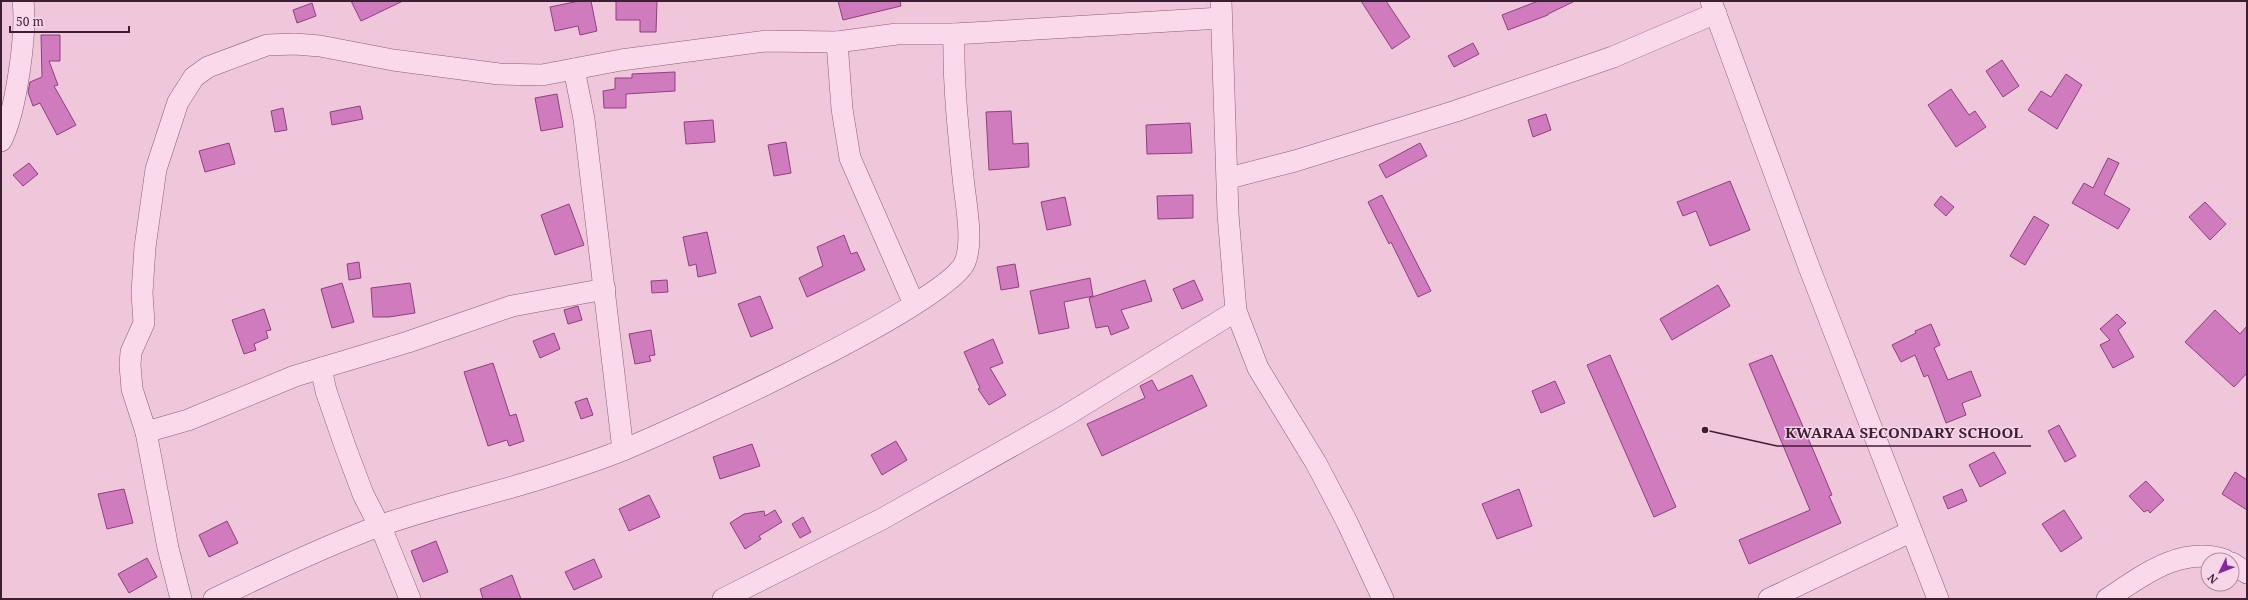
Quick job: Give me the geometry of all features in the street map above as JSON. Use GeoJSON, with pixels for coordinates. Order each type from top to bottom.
{"type":"FeatureCollection","features":[{"type":"Feature","properties":{"kind":"street"},"geometry":{"type":"LineString","coordinates":[[1,141],[11,112],[21,56],[24,31],[24,1]]}},
{"type":"Feature","properties":{"kind":"street"},"geometry":{"type":"LineString","coordinates":[[1228,178],[1295,161],[1456,111],[1613,57],[1713,7],[1809,267],[1910,532],[1938,599]]}},
{"type":"Feature","properties":{"kind":"street"},"geometry":{"type":"LineString","coordinates":[[181,599],[168,548],[146,432],[132,389],[130,365],[131,352],[144,323],[142,293],[152,191],[170,121],[178,102],[194,77],[208,67],[238,54],[267,45],[295,44],[320,46],[393,60],[499,74],[542,75],[621,60],[766,41],[837,42],[897,34],[954,34],[1221,10],[1230,252],[1236,312],[1258,368],[1316,463],[1347,522],[1383,599]]}},
{"type":"Feature","properties":{"kind":"street"},"geometry":{"type":"LineString","coordinates":[[214,599],[280,567],[380,526],[526,484],[623,450],[794,370],[914,304],[956,275],[967,256],[968,231],[953,72],[954,34]]}},
{"type":"Feature","properties":{"kind":"street"},"geometry":{"type":"LineString","coordinates":[[837,42],[842,109],[850,158],[914,304]]}},
{"type":"Feature","properties":{"kind":"street"},"geometry":{"type":"LineString","coordinates":[[574,69],[584,119],[623,450]]}},
{"type":"Feature","properties":{"kind":"street"},"geometry":{"type":"LineString","coordinates":[[146,432],[188,420],[295,376],[408,342],[512,306],[605,289]]}},
{"type":"Feature","properties":{"kind":"street"},"geometry":{"type":"LineString","coordinates":[[724,599],[882,519],[1054,423],[1236,312]]}},
{"type":"Feature","properties":{"kind":"street"},"geometry":{"type":"LineString","coordinates":[[321,368],[326,391],[363,494],[380,526],[410,599]]}},
{"type":"Feature","properties":{"kind":"street"},"geometry":{"type":"LineString","coordinates":[[1769,599],[1910,532]]}},
{"type":"Feature","properties":{"kind":"street"},"geometry":{"type":"LineString","coordinates":[[2107,599],[2143,574],[2171,561],[2200,556]]}},
{"type":"Feature","properties":{"kind":"building"},"geometry":{"type":"Polygon","coordinates":[[[351,1],[403,1],[361,21],[351,1]]]}},
{"type":"Feature","properties":{"kind":"building"},"geometry":{"type":"Polygon","coordinates":[[[579,1],[591,1],[597,31],[580,35],[578,26],[555,31],[550,7],[579,1]]]}},
{"type":"Feature","properties":{"kind":"building"},"geometry":{"type":"Polygon","coordinates":[[[616,1],[657,1],[656,32],[640,32],[640,20],[616,20],[616,1]]]}},
{"type":"Feature","properties":{"kind":"building"},"geometry":{"type":"Polygon","coordinates":[[[838,1],[900,1],[901,6],[843,20],[838,1]]]}},
{"type":"Feature","properties":{"kind":"building"},"geometry":{"type":"Polygon","coordinates":[[[1361,1],[1386,1],[1410,37],[1392,49],[1361,1]]]}},
{"type":"Feature","properties":{"kind":"building"},"geometry":{"type":"Polygon","coordinates":[[[1538,1],[1575,1],[1548,15],[1508,30],[1502,15],[1538,1]]]}},
{"type":"Feature","properties":{"kind":"building"},"geometry":{"type":"Polygon","coordinates":[[[312,3],[316,16],[297,23],[293,10],[312,3]]]}},
{"type":"Feature","properties":{"kind":"building"},"geometry":{"type":"Polygon","coordinates":[[[41,35],[60,35],[60,61],[49,61],[58,85],[54,86],[76,125],[57,135],[40,103],[33,106],[28,92],[30,82],[42,77],[41,35]]]}},
{"type":"Feature","properties":{"kind":"building"},"geometry":{"type":"Polygon","coordinates":[[[1473,43],[1479,54],[1454,67],[1448,56],[1473,43]]]}},
{"type":"Feature","properties":{"kind":"building"},"geometry":{"type":"Polygon","coordinates":[[[2002,60],[2019,86],[2003,97],[1986,71],[2002,60]]]}},
{"type":"Feature","properties":{"kind":"building"},"geometry":{"type":"Polygon","coordinates":[[[675,72],[675,91],[626,94],[626,108],[604,108],[603,91],[615,89],[615,78],[632,78],[632,74],[675,72]]]}},
{"type":"Feature","properties":{"kind":"building"},"geometry":{"type":"Polygon","coordinates":[[[2066,74],[2082,85],[2057,129],[2028,110],[2041,91],[2051,97],[2066,74]]]}},
{"type":"Feature","properties":{"kind":"building"},"geometry":{"type":"Polygon","coordinates":[[[1951,89],[1969,115],[1975,111],[1986,127],[1956,147],[1928,105],[1951,89]]]}},
{"type":"Feature","properties":{"kind":"building"},"geometry":{"type":"Polygon","coordinates":[[[557,94],[563,127],[541,131],[535,98],[557,94]]]}},
{"type":"Feature","properties":{"kind":"building"},"geometry":{"type":"Polygon","coordinates":[[[360,106],[363,119],[332,125],[330,112],[360,106]]]}},
{"type":"Feature","properties":{"kind":"building"},"geometry":{"type":"Polygon","coordinates":[[[283,108],[287,130],[275,132],[271,111],[283,108]]]}},
{"type":"Feature","properties":{"kind":"building"},"geometry":{"type":"Polygon","coordinates":[[[1011,111],[1013,144],[1028,143],[1029,167],[989,170],[986,112],[1011,111]]]}},
{"type":"Feature","properties":{"kind":"building"},"geometry":{"type":"Polygon","coordinates":[[[1546,114],[1551,130],[1533,137],[1528,120],[1546,114]]]}},
{"type":"Feature","properties":{"kind":"building"},"geometry":{"type":"Polygon","coordinates":[[[713,120],[715,142],[686,144],[684,122],[713,120]]]}},
{"type":"Feature","properties":{"kind":"building"},"geometry":{"type":"Polygon","coordinates":[[[1190,123],[1192,153],[1147,154],[1146,125],[1190,123]]]}},
{"type":"Feature","properties":{"kind":"building"},"geometry":{"type":"Polygon","coordinates":[[[786,142],[791,173],[774,176],[768,145],[786,142]]]}},
{"type":"Feature","properties":{"kind":"building"},"geometry":{"type":"Polygon","coordinates":[[[229,143],[235,164],[205,172],[199,151],[229,143]]]}},
{"type":"Feature","properties":{"kind":"building"},"geometry":{"type":"Polygon","coordinates":[[[1420,143],[1427,156],[1386,178],[1379,165],[1420,143]]]}},
{"type":"Feature","properties":{"kind":"building"},"geometry":{"type":"Polygon","coordinates":[[[2108,158],[2119,163],[2104,194],[2130,209],[2118,229],[2072,203],[2084,183],[2093,188],[2108,158]]]}},
{"type":"Feature","properties":{"kind":"building"},"geometry":{"type":"Polygon","coordinates":[[[29,163],[38,174],[23,186],[13,175],[29,163]]]}},
{"type":"Feature","properties":{"kind":"building"},"geometry":{"type":"Polygon","coordinates":[[[1730,181],[1750,230],[1710,246],[1696,211],[1683,216],[1677,202],[1730,181]]]}},
{"type":"Feature","properties":{"kind":"building"},"geometry":{"type":"Polygon","coordinates":[[[1193,195],[1193,218],[1158,219],[1157,196],[1193,195]]]}},
{"type":"Feature","properties":{"kind":"building"},"geometry":{"type":"Polygon","coordinates":[[[1382,195],[1431,291],[1418,297],[1391,242],[1389,244],[1368,202],[1382,195]]]}},
{"type":"Feature","properties":{"kind":"building"},"geometry":{"type":"Polygon","coordinates":[[[1941,196],[1954,207],[1946,216],[1934,205],[1941,196]]]}},
{"type":"Feature","properties":{"kind":"building"},"geometry":{"type":"Polygon","coordinates":[[[1065,197],[1071,225],[1047,230],[1041,202],[1065,197]]]}},
{"type":"Feature","properties":{"kind":"building"},"geometry":{"type":"Polygon","coordinates":[[[2205,202],[2226,224],[2210,240],[2189,217],[2205,202]]]}},
{"type":"Feature","properties":{"kind":"building"},"geometry":{"type":"Polygon","coordinates":[[[569,204],[584,245],[555,255],[541,215],[569,204]]]}},
{"type":"Feature","properties":{"kind":"building"},"geometry":{"type":"Polygon","coordinates":[[[2034,216],[2049,225],[2025,265],[2010,256],[2034,216]]]}},
{"type":"Feature","properties":{"kind":"building"},"geometry":{"type":"Polygon","coordinates":[[[707,232],[716,273],[698,277],[696,264],[689,266],[683,237],[707,232]]]}},
{"type":"Feature","properties":{"kind":"building"},"geometry":{"type":"Polygon","coordinates":[[[844,235],[851,254],[857,252],[865,270],[807,297],[799,278],[823,266],[817,247],[844,235]]]}},
{"type":"Feature","properties":{"kind":"building"},"geometry":{"type":"Polygon","coordinates":[[[359,262],[361,278],[349,280],[347,264],[359,262]]]}},
{"type":"Feature","properties":{"kind":"building"},"geometry":{"type":"Polygon","coordinates":[[[1015,264],[1019,287],[1001,290],[997,267],[1015,264]]]}},
{"type":"Feature","properties":{"kind":"building"},"geometry":{"type":"Polygon","coordinates":[[[1090,278],[1093,296],[1064,302],[1069,328],[1039,334],[1030,291],[1090,278]]]}},
{"type":"Feature","properties":{"kind":"building"},"geometry":{"type":"Polygon","coordinates":[[[667,280],[668,292],[652,293],[651,281],[667,280]]]}},
{"type":"Feature","properties":{"kind":"building"},"geometry":{"type":"Polygon","coordinates":[[[1145,280],[1152,301],[1121,310],[1129,328],[1111,335],[1108,326],[1096,328],[1089,298],[1145,280]]]}},
{"type":"Feature","properties":{"kind":"building"},"geometry":{"type":"Polygon","coordinates":[[[1194,280],[1203,300],[1182,309],[1173,289],[1194,280]]]}},
{"type":"Feature","properties":{"kind":"building"},"geometry":{"type":"Polygon","coordinates":[[[342,283],[354,322],[332,328],[321,289],[342,283]]]}},
{"type":"Feature","properties":{"kind":"building"},"geometry":{"type":"Polygon","coordinates":[[[410,283],[415,313],[389,317],[373,317],[371,288],[410,283]]]}},
{"type":"Feature","properties":{"kind":"building"},"geometry":{"type":"Polygon","coordinates":[[[1718,285],[1730,306],[1672,340],[1660,319],[1718,285]]]}},
{"type":"Feature","properties":{"kind":"building"},"geometry":{"type":"Polygon","coordinates":[[[760,296],[773,328],[751,337],[738,304],[760,296]]]}},
{"type":"Feature","properties":{"kind":"building"},"geometry":{"type":"Polygon","coordinates":[[[578,306],[582,320],[568,324],[564,310],[578,306]]]}},
{"type":"Feature","properties":{"kind":"building"},"geometry":{"type":"Polygon","coordinates":[[[264,309],[271,330],[266,331],[268,338],[254,344],[256,350],[244,354],[232,320],[264,309]]]}},
{"type":"Feature","properties":{"kind":"building"},"geometry":{"type":"Polygon","coordinates":[[[2215,310],[2240,334],[2247,326],[2247,373],[2234,387],[2185,342],[2215,310]]]}},
{"type":"Feature","properties":{"kind":"building"},"geometry":{"type":"Polygon","coordinates":[[[2117,314],[2126,323],[2118,330],[2134,357],[2113,368],[2100,345],[2110,340],[2100,329],[2117,314]]]}},
{"type":"Feature","properties":{"kind":"building"},"geometry":{"type":"Polygon","coordinates":[[[1931,324],[1940,345],[1934,348],[1948,380],[1971,371],[1981,396],[1962,403],[1966,415],[1946,423],[1928,375],[1924,377],[1915,355],[1901,362],[1892,345],[1916,333],[1915,331],[1931,324]]]}},
{"type":"Feature","properties":{"kind":"building"},"geometry":{"type":"Polygon","coordinates":[[[651,330],[655,355],[649,356],[651,361],[635,364],[629,334],[651,330]]]}},
{"type":"Feature","properties":{"kind":"building"},"geometry":{"type":"Polygon","coordinates":[[[554,333],[560,349],[540,358],[533,341],[554,333]]]}},
{"type":"Feature","properties":{"kind":"building"},"geometry":{"type":"Polygon","coordinates":[[[993,339],[1003,363],[990,368],[1006,395],[989,405],[978,389],[980,388],[964,352],[993,339]]]}},
{"type":"Feature","properties":{"kind":"building"},"geometry":{"type":"Polygon","coordinates":[[[1610,355],[1676,507],[1654,517],[1587,365],[1610,355]]]}},
{"type":"Feature","properties":{"kind":"building"},"geometry":{"type":"Polygon","coordinates":[[[1772,355],[1832,495],[1829,496],[1841,523],[1749,564],[1739,540],[1810,510],[1749,364],[1772,355]]]}},
{"type":"Feature","properties":{"kind":"building"},"geometry":{"type":"Polygon","coordinates":[[[493,363],[510,416],[516,414],[524,441],[509,446],[507,440],[488,446],[464,372],[493,363]]]}},
{"type":"Feature","properties":{"kind":"building"},"geometry":{"type":"Polygon","coordinates":[[[1192,375],[1207,406],[1102,456],[1087,424],[1145,398],[1140,386],[1152,380],[1158,391],[1192,375]]]}},
{"type":"Feature","properties":{"kind":"building"},"geometry":{"type":"Polygon","coordinates":[[[1555,381],[1565,403],[1541,413],[1532,391],[1555,381]]]}},
{"type":"Feature","properties":{"kind":"building"},"geometry":{"type":"Polygon","coordinates":[[[587,398],[593,415],[581,419],[575,402],[587,398]]]}},
{"type":"Feature","properties":{"kind":"building"},"geometry":{"type":"Polygon","coordinates":[[[2059,425],[2076,456],[2065,462],[2048,431],[2059,425]]]}},
{"type":"Feature","properties":{"kind":"building"},"geometry":{"type":"Polygon","coordinates":[[[896,441],[907,460],[882,475],[871,455],[896,441]]]}},
{"type":"Feature","properties":{"kind":"building"},"geometry":{"type":"Polygon","coordinates":[[[752,444],[760,466],[720,479],[713,457],[752,444]]]}},
{"type":"Feature","properties":{"kind":"building"},"geometry":{"type":"Polygon","coordinates":[[[1994,452],[2006,473],[1980,487],[1969,465],[1994,452]]]}},
{"type":"Feature","properties":{"kind":"building"},"geometry":{"type":"Polygon","coordinates":[[[2235,472],[2247,480],[2247,510],[2222,494],[2235,472]]]}},
{"type":"Feature","properties":{"kind":"building"},"geometry":{"type":"Polygon","coordinates":[[[2146,481],[2164,500],[2150,513],[2148,510],[2144,512],[2129,496],[2146,481]]]}},
{"type":"Feature","properties":{"kind":"building"},"geometry":{"type":"Polygon","coordinates":[[[124,489],[133,523],[107,529],[98,494],[124,489]]]}},
{"type":"Feature","properties":{"kind":"building"},"geometry":{"type":"Polygon","coordinates":[[[1519,489],[1532,526],[1497,539],[1482,504],[1519,489]]]}},
{"type":"Feature","properties":{"kind":"building"},"geometry":{"type":"Polygon","coordinates":[[[1962,489],[1967,501],[1948,509],[1943,497],[1962,489]]]}},
{"type":"Feature","properties":{"kind":"building"},"geometry":{"type":"Polygon","coordinates":[[[649,495],[660,517],[629,531],[619,509],[649,495]]]}},
{"type":"Feature","properties":{"kind":"building"},"geometry":{"type":"Polygon","coordinates":[[[775,510],[782,522],[759,536],[761,539],[745,549],[730,523],[744,514],[764,511],[765,516],[775,510]]]}},
{"type":"Feature","properties":{"kind":"building"},"geometry":{"type":"Polygon","coordinates":[[[2064,510],[2082,538],[2061,552],[2042,524],[2064,510]]]}},
{"type":"Feature","properties":{"kind":"building"},"geometry":{"type":"Polygon","coordinates":[[[803,517],[811,532],[800,538],[792,524],[803,517]]]}},
{"type":"Feature","properties":{"kind":"building"},"geometry":{"type":"Polygon","coordinates":[[[227,521],[238,543],[209,557],[199,535],[227,521]]]}},
{"type":"Feature","properties":{"kind":"building"},"geometry":{"type":"Polygon","coordinates":[[[436,541],[448,572],[423,582],[411,551],[436,541]]]}},
{"type":"Feature","properties":{"kind":"building"},"geometry":{"type":"Polygon","coordinates":[[[147,558],[157,577],[129,593],[118,574],[147,558]]]}},
{"type":"Feature","properties":{"kind":"building"},"geometry":{"type":"Polygon","coordinates":[[[594,559],[602,577],[574,590],[565,572],[594,559]]]}},
{"type":"Feature","properties":{"kind":"building"},"geometry":{"type":"Polygon","coordinates":[[[512,575],[521,599],[483,599],[480,589],[512,575]]]}},
{"type":"Feature","properties":{"kind":"place","name":"KWARAA SECONDARY SCHOOL"},"geometry":{"type":"Point","coordinates":[1705,430]}}]}
